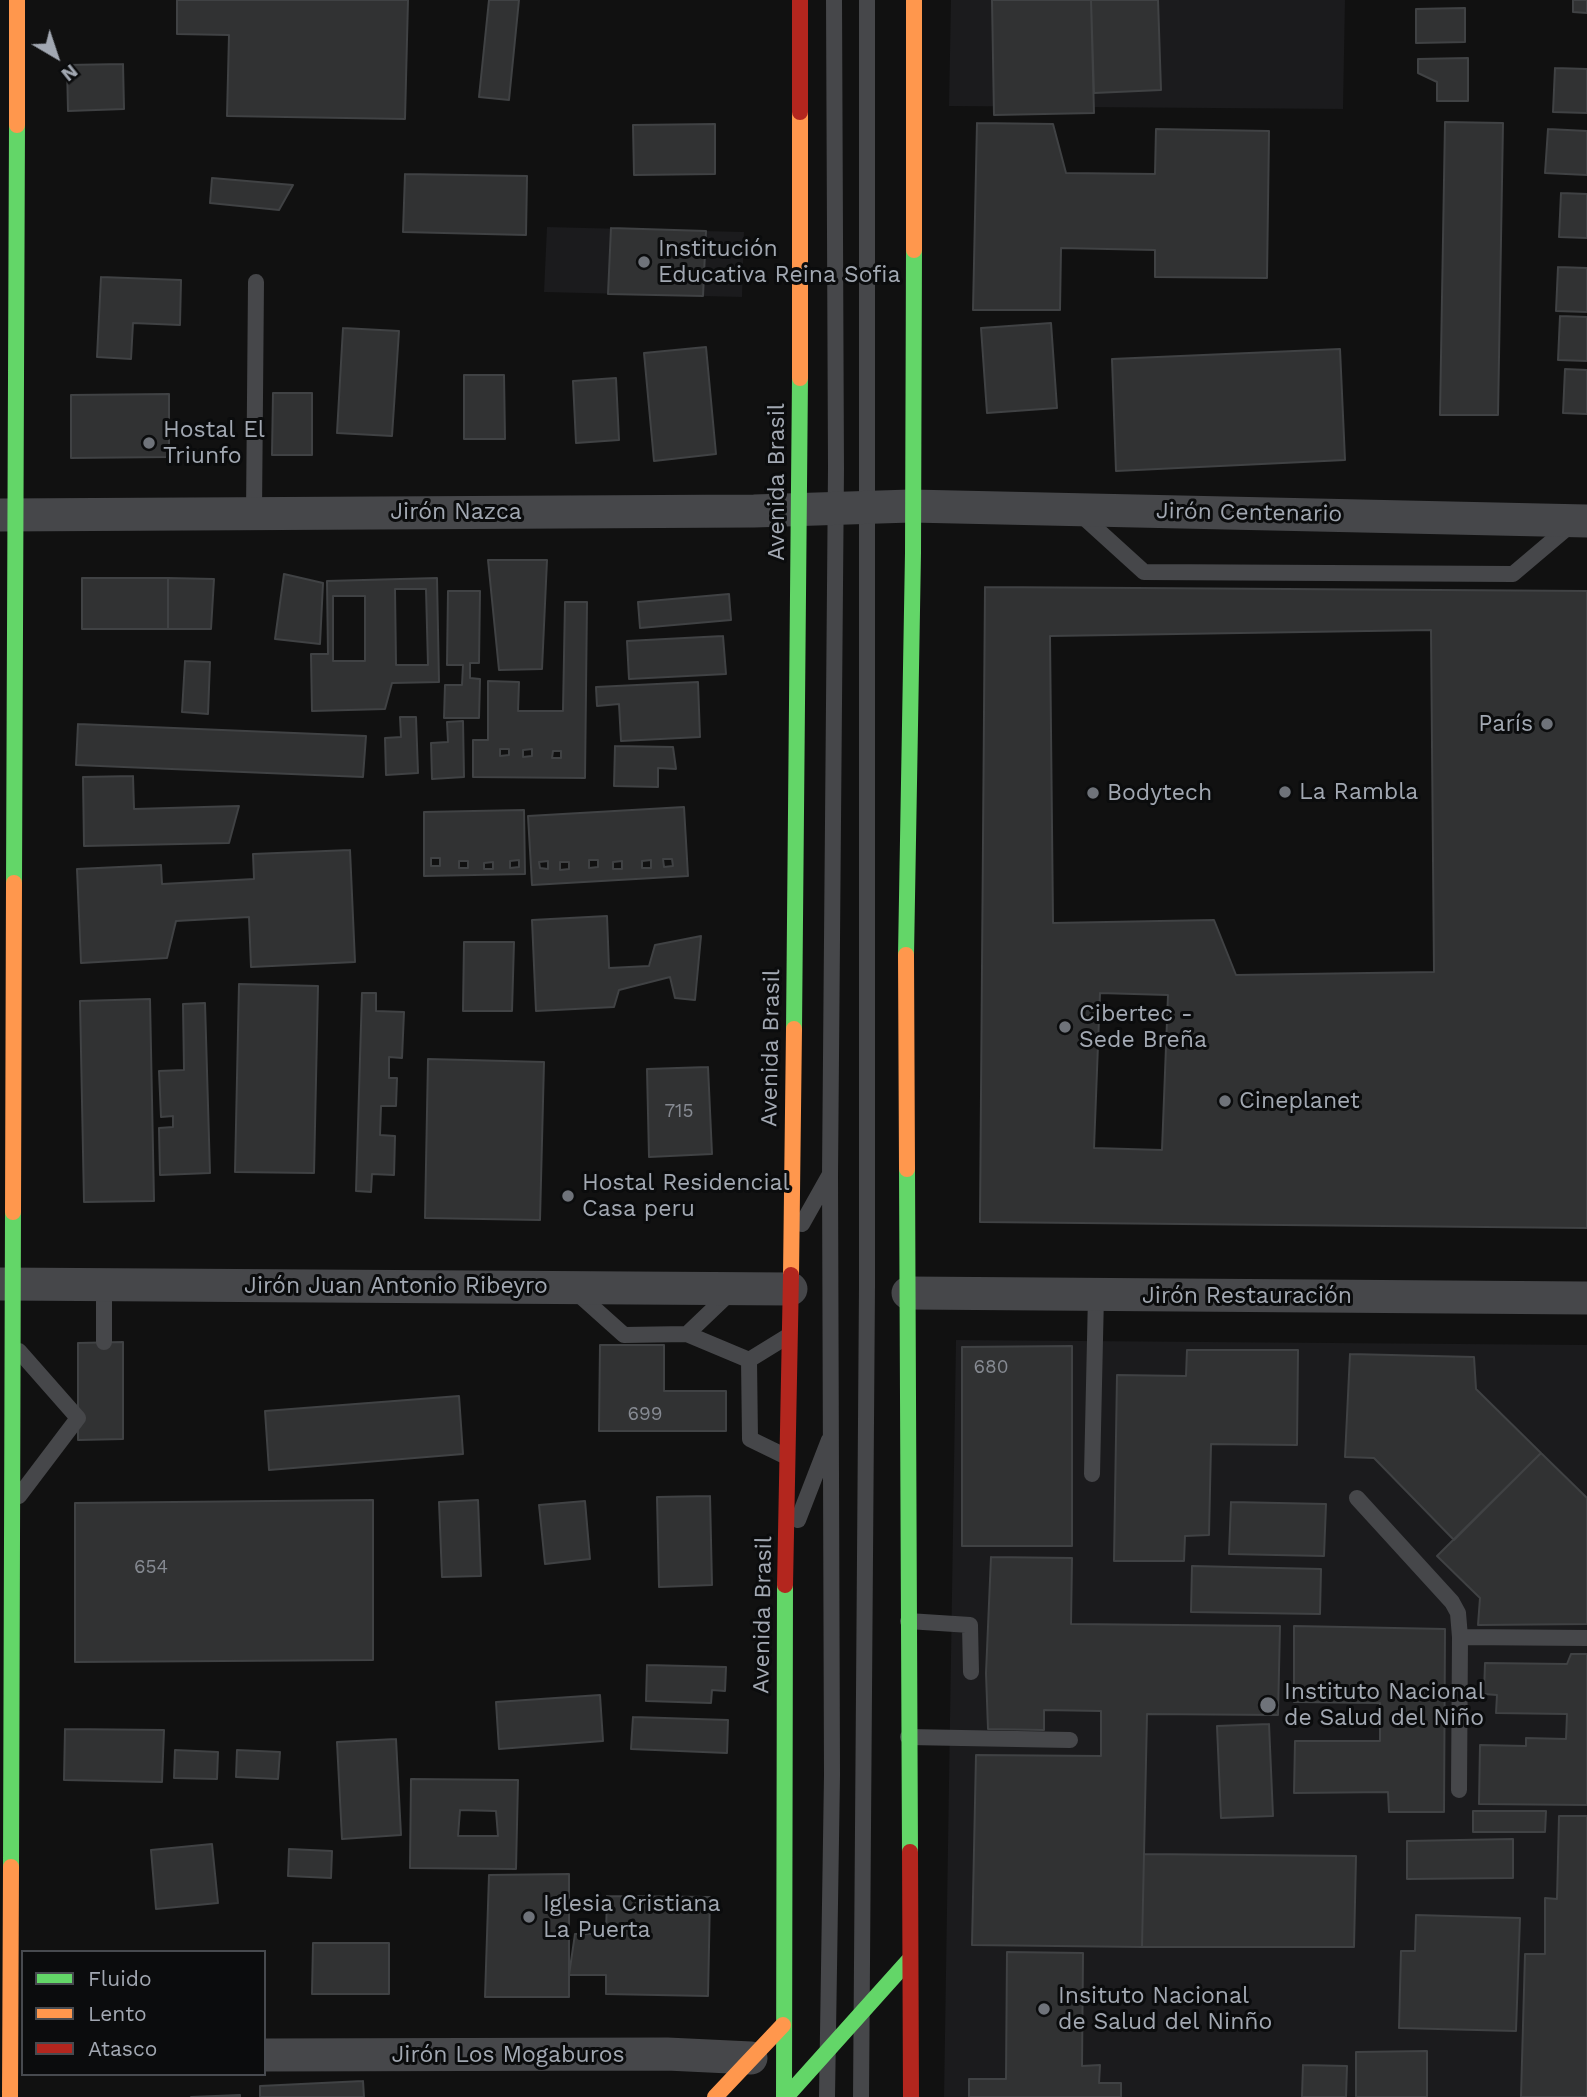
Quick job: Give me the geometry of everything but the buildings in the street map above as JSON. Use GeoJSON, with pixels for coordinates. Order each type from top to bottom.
{"type":"FeatureCollection","features":[{"type":"Feature","properties":{"kind":"main road"},"geometry":{"type":"LineString","coordinates":[[10,2097],[13,1344],[6,1284],[8,515],[17,0]]}},
{"type":"Feature","properties":{"kind":"main road","name":"Avenida Brasil"},"geometry":{"type":"LineString","coordinates":[[785,2097],[785,1553],[792,1289],[800,510],[800,0]]}},
{"type":"Feature","properties":{"kind":"main road"},"geometry":{"type":"LineString","coordinates":[[911,2097],[908,1961],[906,918],[914,0]]}},
{"type":"Feature","properties":{"kind":"main road"},"geometry":{"type":"LineString","coordinates":[[785,2097],[908,1961]]}},
{"type":"Feature","properties":{"kind":"main road"},"geometry":{"type":"LineString","coordinates":[[715,2097],[783,2025]]}},
{"type":"Feature","properties":{"kind":"street","name":"Jirón Nazca"},"geometry":{"type":"LineString","coordinates":[[8,515],[800,510],[911,506]]}},
{"type":"Feature","properties":{"kind":"street","name":"Jirón Centenario"},"geometry":{"type":"LineString","coordinates":[[911,506],[1582,521]]}},
{"type":"Feature","properties":{"kind":"street","name":"Jirón Juan Antonio Ribeyro"},"geometry":{"type":"LineString","coordinates":[[6,1284],[792,1289]]}},
{"type":"Feature","properties":{"kind":"street","name":"Jirón Restauración"},"geometry":{"type":"LineString","coordinates":[[908,1293],[1587,1298]]}},
{"type":"Feature","properties":{"kind":"street","name":"Jirón Los Mogaburos"},"geometry":{"type":"LineString","coordinates":[[266,2055],[667,2054],[751,2058]]}},
{"type":"Feature","properties":{"kind":"lane"},"geometry":{"type":"LineString","coordinates":[[834,0],[851,508],[863,2012],[861,2097]]}},
{"type":"Feature","properties":{"kind":"lane"},"geometry":{"type":"LineString","coordinates":[[827,2097],[831,1889],[830,1174],[867,0]]}},
{"type":"Feature","properties":{"kind":"lane"},"geometry":{"type":"LineString","coordinates":[[254,513],[256,282]]}},
{"type":"Feature","properties":{"kind":"lane"},"geometry":{"type":"LineString","coordinates":[[1076,510],[1144,572],[1513,574],[1582,521]]}},
{"type":"Feature","properties":{"kind":"lane"},"geometry":{"type":"LineString","coordinates":[[791,1241],[830,1174]]}},
{"type":"Feature","properties":{"kind":"lane"},"geometry":{"type":"LineString","coordinates":[[104,1284],[104,1342]]}},
{"type":"Feature","properties":{"kind":"lane"},"geometry":{"type":"LineString","coordinates":[[572,1288],[624,1335],[687,1334],[748,1360]]}},
{"type":"Feature","properties":{"kind":"lane"},"geometry":{"type":"LineString","coordinates":[[687,1334],[735,1289]]}},
{"type":"Feature","properties":{"kind":"lane"},"geometry":{"type":"LineString","coordinates":[[1092,1474],[1096,1295]]}},
{"type":"Feature","properties":{"kind":"lane"},"geometry":{"type":"LineString","coordinates":[[748,1360],[790,1335]]}},
{"type":"Feature","properties":{"kind":"lane"},"geometry":{"type":"LineString","coordinates":[[12,1506],[78,1418],[13,1344]]}},
{"type":"Feature","properties":{"kind":"lane"},"geometry":{"type":"LineString","coordinates":[[748,1360],[750,1439],[789,1458]]}},
{"type":"Feature","properties":{"kind":"lane"},"geometry":{"type":"LineString","coordinates":[[785,1553],[832,1431]]}},
{"type":"Feature","properties":{"kind":"lane"},"geometry":{"type":"LineString","coordinates":[[1357,1498],[1452,1602],[1458,1613],[1459,1790]]}},
{"type":"Feature","properties":{"kind":"lane"},"geometry":{"type":"LineString","coordinates":[[908,1622],[970,1625],[971,1672]]}},
{"type":"Feature","properties":{"kind":"lane"},"geometry":{"type":"LineString","coordinates":[[1460,1637],[1587,1639]]}},
{"type":"Feature","properties":{"kind":"lane"},"geometry":{"type":"LineString","coordinates":[[908,1737],[1070,1740]]}},
{"type":"Feature","properties":{"kind":"shaded area"},"geometry":{"type":"Polygon","coordinates":[[[951,0],[1345,0],[1343,109],[949,106],[951,0]]]}},
{"type":"Feature","properties":{"kind":"shaded area","name":"Institución Educativa Reina Sofia"},"geometry":{"type":"Polygon","coordinates":[[[547,227],[744,232],[742,297],[544,292],[547,227]]]}},
{"type":"Feature","properties":{"kind":"shaded area","name":"Instituto Nacional de Salud del Niño"},"geometry":{"type":"Polygon","coordinates":[[[956,1340],[1587,1345],[1587,2097],[944,2097],[956,1340]]]}},
{"type":"Feature","properties":{"kind":"traffic: fast"},"geometry":{"type":"LineString","coordinates":[[14,883],[17,125]]}},
{"type":"Feature","properties":{"kind":"traffic: fast"},"geometry":{"type":"LineString","coordinates":[[906,955],[913,553],[914,250]]}},
{"type":"Feature","properties":{"kind":"traffic: fast"},"geometry":{"type":"LineString","coordinates":[[794,1029],[800,378]]}},
{"type":"Feature","properties":{"kind":"traffic: fast"},"geometry":{"type":"LineString","coordinates":[[907,1169],[910,1852]]}},
{"type":"Feature","properties":{"kind":"traffic: fast"},"geometry":{"type":"LineString","coordinates":[[11,1867],[13,1212]]}},
{"type":"Feature","properties":{"kind":"traffic: fast"},"geometry":{"type":"LineString","coordinates":[[784,2097],[785,1585]]}},
{"type":"Feature","properties":{"kind":"traffic: fast"},"geometry":{"type":"LineString","coordinates":[[786,2097],[908,1961]]}},
{"type":"Feature","properties":{"kind":"traffic: slow"},"geometry":{"type":"LineString","coordinates":[[17,0],[17,125]]}},
{"type":"Feature","properties":{"kind":"traffic: slow"},"geometry":{"type":"LineString","coordinates":[[914,0],[914,250]]}},
{"type":"Feature","properties":{"kind":"traffic: slow"},"geometry":{"type":"LineString","coordinates":[[800,112],[800,378]]}},
{"type":"Feature","properties":{"kind":"traffic: slow"},"geometry":{"type":"LineString","coordinates":[[13,1212],[14,883]]}},
{"type":"Feature","properties":{"kind":"traffic: slow"},"geometry":{"type":"LineString","coordinates":[[906,955],[907,1169]]}},
{"type":"Feature","properties":{"kind":"traffic: slow"},"geometry":{"type":"LineString","coordinates":[[791,1275],[794,1029]]}},
{"type":"Feature","properties":{"kind":"traffic: slow"},"geometry":{"type":"LineString","coordinates":[[10,2097],[11,1867]]}},
{"type":"Feature","properties":{"kind":"traffic: slow"},"geometry":{"type":"LineString","coordinates":[[715,2097],[783,2025]]}},
{"type":"Feature","properties":{"kind":"traffic: jam"},"geometry":{"type":"LineString","coordinates":[[800,0],[800,112]]}},
{"type":"Feature","properties":{"kind":"traffic: jam"},"geometry":{"type":"LineString","coordinates":[[785,1585],[791,1275]]}},
{"type":"Feature","properties":{"kind":"traffic: jam"},"geometry":{"type":"LineString","coordinates":[[910,1852],[911,2097]]}},
{"type":"Feature","properties":{"kind":"place","name":"Institución Educativa Reina Sofia"},"geometry":{"type":"Point","coordinates":[644,262]}},
{"type":"Feature","properties":{"kind":"place","name":"Hostal El Triunfo"},"geometry":{"type":"Point","coordinates":[149,443]}},
{"type":"Feature","properties":{"kind":"place","name":"París"},"geometry":{"type":"Point","coordinates":[1547,724]}},
{"type":"Feature","properties":{"kind":"place","name":"La Rambla"},"geometry":{"type":"Point","coordinates":[1285,792]}},
{"type":"Feature","properties":{"kind":"place","name":"Bodytech"},"geometry":{"type":"Point","coordinates":[1093,793]}},
{"type":"Feature","properties":{"kind":"place","name":"Cibertec - Sede Breña"},"geometry":{"type":"Point","coordinates":[1065,1027]}},
{"type":"Feature","properties":{"kind":"place","name":"Cineplanet"},"geometry":{"type":"Point","coordinates":[1225,1101]}},
{"type":"Feature","properties":{"kind":"place","name":"Hostal Residencial Casa peru"},"geometry":{"type":"Point","coordinates":[568,1196]}},
{"type":"Feature","properties":{"kind":"place","name":"Instituto Nacional de Salud del Niño"},"geometry":{"type":"Point","coordinates":[1268,1705]}},
{"type":"Feature","properties":{"kind":"place","name":"Iglesia Cristiana La Puerta"},"geometry":{"type":"Point","coordinates":[529,1917]}},
{"type":"Feature","properties":{"kind":"place","name":"Insituto Nacional de Salud del Ninño"},"geometry":{"type":"Point","coordinates":[1044,2009]}}]}
